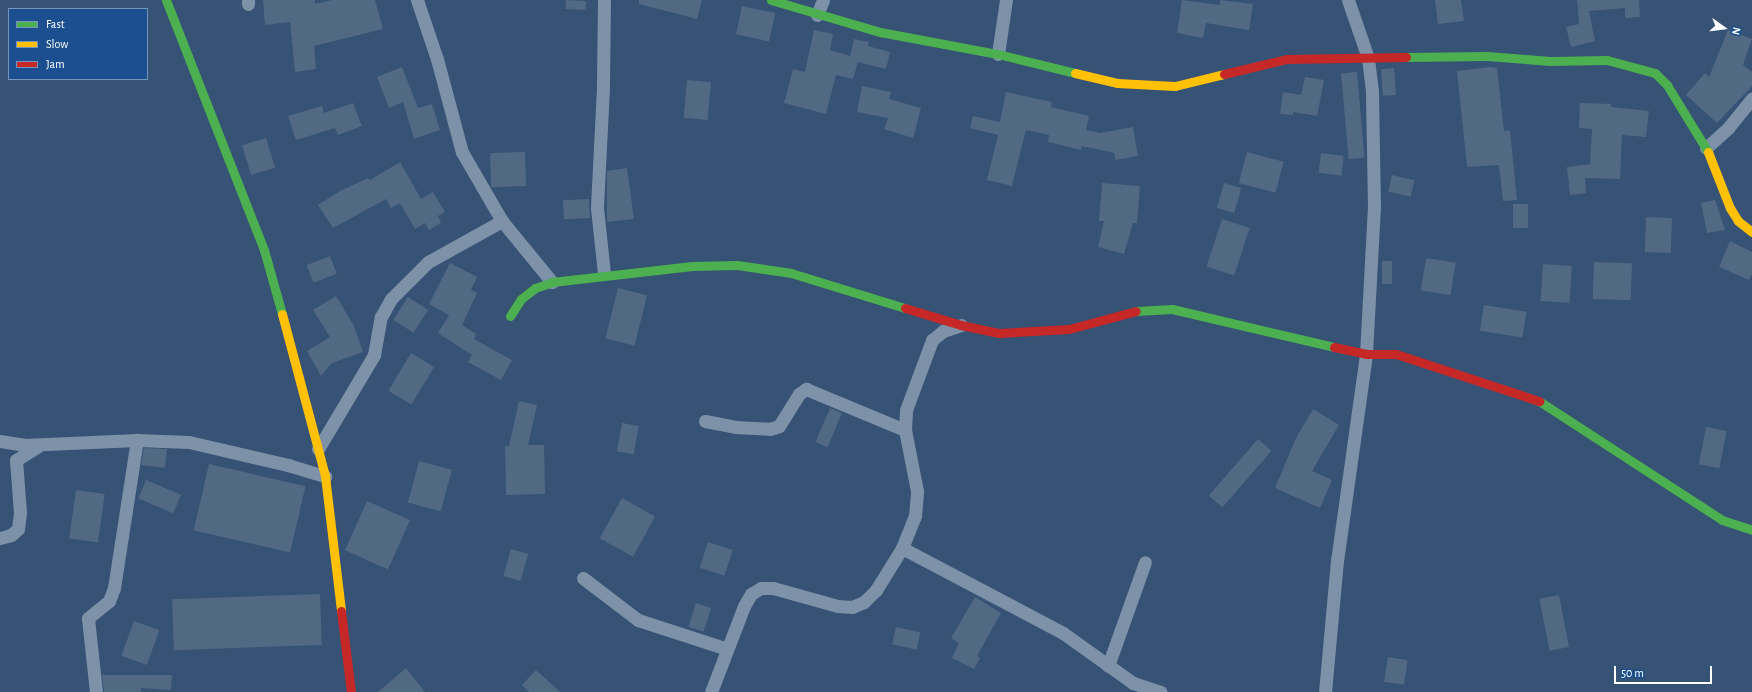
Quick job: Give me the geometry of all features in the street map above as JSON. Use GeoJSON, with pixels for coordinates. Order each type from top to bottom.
{"type":"FeatureCollection","features":[{"type":"Feature","properties":{"kind":"street"},"geometry":{"type":"LineString","coordinates":[[166,0],[264,250],[318,449],[325,476],[351,692]]}},
{"type":"Feature","properties":{"kind":"street"},"geometry":{"type":"LineString","coordinates":[[417,0],[437,59],[462,152],[502,221],[552,282]]}},
{"type":"Feature","properties":{"kind":"street"},"geometry":{"type":"LineString","coordinates":[[604,0],[604,88],[597,208],[604,274]]}},
{"type":"Feature","properties":{"kind":"street"},"geometry":{"type":"LineString","coordinates":[[771,0],[817,15],[880,32],[998,54],[1117,83],[1175,86],[1287,58],[1487,56],[1550,61],[1591,59],[1633,66],[1655,73],[1667,85],[1706,148],[1730,208],[1738,222],[1752,232]]}},
{"type":"Feature","properties":{"kind":"street"},"geometry":{"type":"LineString","coordinates":[[817,15],[823,0]]}},
{"type":"Feature","properties":{"kind":"street"},"geometry":{"type":"LineString","coordinates":[[998,54],[1006,0]]}},
{"type":"Feature","properties":{"kind":"street"},"geometry":{"type":"LineString","coordinates":[[1325,692],[1337,561],[1366,354],[1374,207],[1372,91],[1368,58],[1348,0]]}},
{"type":"Feature","properties":{"kind":"street"},"geometry":{"type":"LineString","coordinates":[[1706,148],[1728,128],[1752,98]]}},
{"type":"Feature","properties":{"kind":"street"},"geometry":{"type":"LineString","coordinates":[[318,449],[374,355],[381,317],[391,299],[428,262],[502,221]]}},
{"type":"Feature","properties":{"kind":"street"},"geometry":{"type":"LineString","coordinates":[[510,316],[521,299],[535,288],[552,282],[604,274],[692,266],[764,268],[834,284],[961,325],[999,333],[1053,331],[1081,326],[1126,312],[1172,309],[1366,354],[1379,352],[1396,354],[1523,394],[1548,404],[1722,520],[1752,530]]}},
{"type":"Feature","properties":{"kind":"street"},"geometry":{"type":"LineString","coordinates":[[711,692],[744,606],[751,594],[761,588],[773,588],[838,606],[852,607],[864,602],[876,590],[902,548],[915,516],[917,491],[905,430],[906,410],[932,340],[943,331],[961,325]]}},
{"type":"Feature","properties":{"kind":"street"},"geometry":{"type":"LineString","coordinates":[[705,421],[735,427],[770,429],[779,426],[799,394],[806,389],[905,430]]}},
{"type":"Feature","properties":{"kind":"street"},"geometry":{"type":"LineString","coordinates":[[0,441],[24,445],[138,440],[189,442],[288,465],[325,476]]}},
{"type":"Feature","properties":{"kind":"street"},"geometry":{"type":"LineString","coordinates":[[96,692],[88,618],[110,601],[114,588],[138,440]]}},
{"type":"Feature","properties":{"kind":"street"},"geometry":{"type":"LineString","coordinates":[[0,538],[11,534],[18,529],[20,513],[16,460],[42,445]]}},
{"type":"Feature","properties":{"kind":"street"},"geometry":{"type":"LineString","coordinates":[[902,548],[1063,633],[1133,683],[1161,692]]}},
{"type":"Feature","properties":{"kind":"street"},"geometry":{"type":"LineString","coordinates":[[1108,666],[1145,562]]}},
{"type":"Feature","properties":{"kind":"street"},"geometry":{"type":"LineString","coordinates":[[583,578],[638,620],[727,649]]}},
{"type":"Feature","properties":{"kind":"building"},"geometry":{"type":"Polygon","coordinates":[[[263,0],[315,0],[315,4],[332,0],[375,0],[383,29],[314,46],[316,69],[295,72],[290,22],[265,25],[263,0]]]}},
{"type":"Feature","properties":{"kind":"building"},"geometry":{"type":"Polygon","coordinates":[[[566,0],[586,1],[586,10],[566,9],[566,0]]]}},
{"type":"Feature","properties":{"kind":"building"},"geometry":{"type":"Polygon","coordinates":[[[639,0],[702,0],[697,19],[639,4],[639,0]]]}},
{"type":"Feature","properties":{"kind":"building"},"geometry":{"type":"Polygon","coordinates":[[[1182,0],[1220,5],[1220,0],[1253,4],[1249,30],[1206,23],[1203,38],[1177,33],[1182,0]]]}},
{"type":"Feature","properties":{"kind":"building"},"geometry":{"type":"Polygon","coordinates":[[[1435,0],[1461,0],[1464,21],[1438,24],[1435,0]]]}},
{"type":"Feature","properties":{"kind":"building"},"geometry":{"type":"Polygon","coordinates":[[[1577,0],[1639,0],[1640,17],[1625,18],[1625,8],[1589,11],[1595,41],[1571,47],[1566,27],[1579,24],[1577,0]]]}},
{"type":"Feature","properties":{"kind":"building"},"geometry":{"type":"Polygon","coordinates":[[[742,6],[775,13],[769,41],[736,34],[742,6]]]}},
{"type":"Feature","properties":{"kind":"building"},"geometry":{"type":"Polygon","coordinates":[[[814,30],[833,34],[830,50],[850,56],[854,39],[869,42],[868,46],[890,52],[886,69],[858,62],[853,79],[836,75],[826,114],[784,103],[793,69],[805,72],[814,30]]]}},
{"type":"Feature","properties":{"kind":"building"},"geometry":{"type":"Polygon","coordinates":[[[1728,30],[1752,39],[1743,65],[1752,72],[1752,86],[1717,123],[1686,95],[1705,73],[1709,77],[1728,30]]]}},
{"type":"Feature","properties":{"kind":"building"},"geometry":{"type":"Polygon","coordinates":[[[402,67],[418,108],[432,104],[440,130],[414,139],[403,102],[389,108],[377,77],[402,67]]]}},
{"type":"Feature","properties":{"kind":"building"},"geometry":{"type":"Polygon","coordinates":[[[1490,67],[1497,68],[1504,131],[1510,130],[1517,200],[1503,201],[1499,165],[1467,167],[1457,71],[1490,67]]]}},
{"type":"Feature","properties":{"kind":"building"},"geometry":{"type":"Polygon","coordinates":[[[1394,68],[1396,95],[1383,96],[1381,69],[1394,68]]]}},
{"type":"Feature","properties":{"kind":"building"},"geometry":{"type":"Polygon","coordinates":[[[1357,72],[1364,158],[1349,159],[1341,73],[1357,72]]]}},
{"type":"Feature","properties":{"kind":"building"},"geometry":{"type":"Polygon","coordinates":[[[1305,77],[1324,80],[1317,116],[1293,112],[1293,115],[1280,114],[1283,92],[1301,95],[1305,77]]]}},
{"type":"Feature","properties":{"kind":"building"},"geometry":{"type":"Polygon","coordinates":[[[687,80],[711,82],[708,120],[684,118],[687,80]]]}},
{"type":"Feature","properties":{"kind":"building"},"geometry":{"type":"Polygon","coordinates":[[[862,86],[891,92],[889,99],[921,108],[913,138],[884,129],[888,118],[857,112],[862,86]]]}},
{"type":"Feature","properties":{"kind":"building"},"geometry":{"type":"Polygon","coordinates":[[[1006,92],[1052,102],[1051,107],[1089,116],[1086,130],[1100,133],[1133,127],[1138,156],[1115,160],[1114,153],[1082,146],[1081,150],[1048,142],[1049,135],[1026,130],[1012,186],[987,180],[998,135],[970,128],[973,116],[1000,122],[1006,92]]]}},
{"type":"Feature","properties":{"kind":"building"},"geometry":{"type":"Polygon","coordinates":[[[353,103],[362,126],[338,135],[335,128],[296,140],[288,116],[322,106],[324,113],[353,103]]]}},
{"type":"Feature","properties":{"kind":"building"},"geometry":{"type":"Polygon","coordinates":[[[1580,103],[1611,104],[1611,107],[1649,111],[1646,137],[1622,135],[1620,179],[1585,178],[1586,193],[1570,195],[1567,167],[1590,164],[1592,129],[1579,128],[1580,103]]]}},
{"type":"Feature","properties":{"kind":"building"},"geometry":{"type":"Polygon","coordinates":[[[266,138],[275,168],[251,175],[242,145],[266,138]]]}},
{"type":"Feature","properties":{"kind":"building"},"geometry":{"type":"Polygon","coordinates":[[[525,152],[526,186],[491,187],[490,153],[525,152]]]}},
{"type":"Feature","properties":{"kind":"building"},"geometry":{"type":"Polygon","coordinates":[[[1247,152],[1284,162],[1275,193],[1239,183],[1247,152]]]}},
{"type":"Feature","properties":{"kind":"building"},"geometry":{"type":"Polygon","coordinates":[[[1321,153],[1344,156],[1341,176],[1319,173],[1321,153]]]}},
{"type":"Feature","properties":{"kind":"building"},"geometry":{"type":"Polygon","coordinates":[[[400,162],[421,199],[433,192],[445,212],[438,216],[441,223],[429,230],[425,223],[415,229],[400,203],[391,208],[386,199],[333,228],[318,205],[340,191],[368,178],[370,180],[400,162]]]}},
{"type":"Feature","properties":{"kind":"building"},"geometry":{"type":"Polygon","coordinates":[[[627,168],[634,219],[607,222],[607,171],[627,168]]]}},
{"type":"Feature","properties":{"kind":"building"},"geometry":{"type":"Polygon","coordinates":[[[1392,175],[1414,180],[1411,197],[1388,192],[1392,175]]]}},
{"type":"Feature","properties":{"kind":"building"},"geometry":{"type":"Polygon","coordinates":[[[1102,183],[1140,186],[1137,223],[1133,223],[1124,254],[1098,247],[1104,221],[1099,221],[1102,183]]]}},
{"type":"Feature","properties":{"kind":"building"},"geometry":{"type":"Polygon","coordinates":[[[1224,183],[1241,188],[1234,213],[1217,208],[1224,183]]]}},
{"type":"Feature","properties":{"kind":"building"},"geometry":{"type":"Polygon","coordinates":[[[589,199],[590,218],[564,219],[563,200],[589,199]]]}},
{"type":"Feature","properties":{"kind":"building"},"geometry":{"type":"Polygon","coordinates":[[[1715,200],[1725,230],[1707,233],[1701,203],[1715,200]]]}},
{"type":"Feature","properties":{"kind":"building"},"geometry":{"type":"Polygon","coordinates":[[[1513,204],[1528,204],[1528,228],[1513,228],[1513,204]]]}},
{"type":"Feature","properties":{"kind":"building"},"geometry":{"type":"Polygon","coordinates":[[[1646,217],[1672,218],[1671,253],[1645,252],[1646,217]]]}},
{"type":"Feature","properties":{"kind":"building"},"geometry":{"type":"Polygon","coordinates":[[[1222,219],[1250,228],[1234,276],[1207,267],[1222,219]]]}},
{"type":"Feature","properties":{"kind":"building"},"geometry":{"type":"Polygon","coordinates":[[[1730,241],[1752,252],[1752,274],[1749,280],[1719,267],[1730,241]]]}},
{"type":"Feature","properties":{"kind":"building"},"geometry":{"type":"Polygon","coordinates":[[[330,256],[337,274],[313,283],[307,265],[330,256]]]}},
{"type":"Feature","properties":{"kind":"building"},"geometry":{"type":"Polygon","coordinates":[[[1426,258],[1456,263],[1450,295],[1421,291],[1426,258]]]}},
{"type":"Feature","properties":{"kind":"building"},"geometry":{"type":"Polygon","coordinates":[[[1382,261],[1392,261],[1392,284],[1382,284],[1382,261]]]}},
{"type":"Feature","properties":{"kind":"building"},"geometry":{"type":"Polygon","coordinates":[[[1594,262],[1632,263],[1631,300],[1593,299],[1594,262]]]}},
{"type":"Feature","properties":{"kind":"building"},"geometry":{"type":"Polygon","coordinates":[[[450,263],[477,277],[471,290],[477,293],[462,325],[476,334],[474,339],[512,360],[501,380],[468,362],[472,355],[438,333],[449,315],[429,304],[450,263]]]}},
{"type":"Feature","properties":{"kind":"building"},"geometry":{"type":"Polygon","coordinates":[[[1543,264],[1572,266],[1569,303],[1540,301],[1543,264]]]}},
{"type":"Feature","properties":{"kind":"building"},"geometry":{"type":"Polygon","coordinates":[[[618,288],[647,295],[635,346],[605,338],[618,288]]]}},
{"type":"Feature","properties":{"kind":"building"},"geometry":{"type":"Polygon","coordinates":[[[336,296],[354,326],[363,352],[332,363],[321,376],[307,351],[330,337],[313,310],[336,296]]]}},
{"type":"Feature","properties":{"kind":"building"},"geometry":{"type":"Polygon","coordinates":[[[408,297],[428,310],[413,333],[393,320],[408,297]]]}},
{"type":"Feature","properties":{"kind":"building"},"geometry":{"type":"Polygon","coordinates":[[[1484,305],[1526,312],[1522,337],[1480,331],[1484,305]]]}},
{"type":"Feature","properties":{"kind":"building"},"geometry":{"type":"Polygon","coordinates":[[[411,353],[434,367],[411,405],[388,391],[411,353]]]}},
{"type":"Feature","properties":{"kind":"building"},"geometry":{"type":"Polygon","coordinates":[[[519,401],[537,405],[528,445],[544,445],[545,494],[506,495],[505,446],[509,446],[519,401]]]}},
{"type":"Feature","properties":{"kind":"building"},"geometry":{"type":"Polygon","coordinates":[[[830,408],[842,413],[828,447],[816,442],[830,408]]]}},
{"type":"Feature","properties":{"kind":"building"},"geometry":{"type":"Polygon","coordinates":[[[1313,409],[1339,425],[1312,471],[1332,480],[1320,508],[1275,488],[1296,438],[1313,409]]]}},
{"type":"Feature","properties":{"kind":"building"},"geometry":{"type":"Polygon","coordinates":[[[622,423],[639,426],[634,455],[617,452],[622,423]]]}},
{"type":"Feature","properties":{"kind":"building"},"geometry":{"type":"Polygon","coordinates":[[[1706,427],[1727,431],[1719,468],[1699,464],[1706,427]]]}},
{"type":"Feature","properties":{"kind":"building"},"geometry":{"type":"Polygon","coordinates":[[[1258,439],[1272,451],[1222,507],[1209,496],[1258,439]]]}},
{"type":"Feature","properties":{"kind":"building"},"geometry":{"type":"Polygon","coordinates":[[[144,448],[167,449],[165,468],[141,465],[144,448]]]}},
{"type":"Feature","properties":{"kind":"building"},"geometry":{"type":"Polygon","coordinates":[[[419,461],[452,470],[441,511],[408,503],[419,461]]]}},
{"type":"Feature","properties":{"kind":"building"},"geometry":{"type":"Polygon","coordinates":[[[209,464],[305,486],[290,553],[194,530],[209,464]]]}},
{"type":"Feature","properties":{"kind":"building"},"geometry":{"type":"Polygon","coordinates":[[[146,480],[181,495],[173,513],[138,498],[146,480]]]}},
{"type":"Feature","properties":{"kind":"building"},"geometry":{"type":"Polygon","coordinates":[[[76,490],[105,494],[98,543],[69,539],[76,490]]]}},
{"type":"Feature","properties":{"kind":"building"},"geometry":{"type":"Polygon","coordinates":[[[622,498],[655,516],[633,557],[600,538],[622,498]]]}},
{"type":"Feature","properties":{"kind":"building"},"geometry":{"type":"Polygon","coordinates":[[[367,501],[410,520],[388,569],[345,550],[367,501]]]}},
{"type":"Feature","properties":{"kind":"building"},"geometry":{"type":"Polygon","coordinates":[[[708,542],[733,550],[724,576],[700,568],[708,542]]]}},
{"type":"Feature","properties":{"kind":"building"},"geometry":{"type":"Polygon","coordinates":[[[511,549],[528,554],[521,581],[503,576],[511,549]]]}},
{"type":"Feature","properties":{"kind":"building"},"geometry":{"type":"Polygon","coordinates":[[[320,594],[322,645],[174,650],[172,599],[320,594]]]}},
{"type":"Feature","properties":{"kind":"building"},"geometry":{"type":"Polygon","coordinates":[[[1559,595],[1569,647],[1549,651],[1539,599],[1559,595]]]}},
{"type":"Feature","properties":{"kind":"building"},"geometry":{"type":"Polygon","coordinates":[[[975,597],[1001,613],[977,656],[980,658],[974,669],[952,658],[959,643],[951,638],[975,597]]]}},
{"type":"Feature","properties":{"kind":"building"},"geometry":{"type":"Polygon","coordinates":[[[696,603],[711,608],[703,632],[688,627],[696,603]]]}},
{"type":"Feature","properties":{"kind":"building"},"geometry":{"type":"Polygon","coordinates":[[[134,621],[159,630],[147,665],[121,656],[134,621]]]}},
{"type":"Feature","properties":{"kind":"building"},"geometry":{"type":"Polygon","coordinates":[[[896,627],[920,632],[917,650],[892,645],[896,627]]]}},
{"type":"Feature","properties":{"kind":"building"},"geometry":{"type":"Polygon","coordinates":[[[1388,657],[1408,660],[1404,685],[1384,682],[1388,657]]]}},
{"type":"Feature","properties":{"kind":"building"},"geometry":{"type":"Polygon","coordinates":[[[406,668],[425,692],[378,692],[406,668]]]}},
{"type":"Feature","properties":{"kind":"building"},"geometry":{"type":"Polygon","coordinates":[[[536,670],[560,692],[529,692],[522,685],[536,670]]]}},
{"type":"Feature","properties":{"kind":"building"},"geometry":{"type":"Polygon","coordinates":[[[102,675],[172,675],[171,690],[141,688],[141,692],[104,692],[102,675]]]}},
{"type":"Feature","properties":{"kind":"traffic: fast"},"geometry":{"type":"LineString","coordinates":[[166,0],[264,250],[282,314]]}},
{"type":"Feature","properties":{"kind":"traffic: fast"},"geometry":{"type":"LineString","coordinates":[[771,0],[880,32],[998,54],[1075,73]]}},
{"type":"Feature","properties":{"kind":"traffic: fast"},"geometry":{"type":"LineString","coordinates":[[1406,57],[1487,56],[1550,61],[1607,60],[1655,73],[1667,85],[1708,152]]}},
{"type":"Feature","properties":{"kind":"traffic: fast"},"geometry":{"type":"LineString","coordinates":[[510,316],[521,299],[535,288],[552,282],[692,266],[737,265],[791,273],[905,308]]}},
{"type":"Feature","properties":{"kind":"traffic: fast"},"geometry":{"type":"LineString","coordinates":[[1136,311],[1172,309],[1334,347]]}},
{"type":"Feature","properties":{"kind":"traffic: fast"},"geometry":{"type":"LineString","coordinates":[[1539,401],[1722,520],[1752,530]]}},
{"type":"Feature","properties":{"kind":"traffic: slow"},"geometry":{"type":"LineString","coordinates":[[1075,73],[1117,83],[1175,86],[1224,74]]}},
{"type":"Feature","properties":{"kind":"traffic: slow"},"geometry":{"type":"LineString","coordinates":[[1708,152],[1730,208],[1738,221],[1752,232]]}},
{"type":"Feature","properties":{"kind":"traffic: slow"},"geometry":{"type":"LineString","coordinates":[[282,314],[325,476],[341,611]]}},
{"type":"Feature","properties":{"kind":"traffic: jam"},"geometry":{"type":"LineString","coordinates":[[1224,74],[1287,59],[1406,57]]}},
{"type":"Feature","properties":{"kind":"traffic: jam"},"geometry":{"type":"LineString","coordinates":[[905,308],[961,325],[999,333],[1069,329],[1136,311]]}},
{"type":"Feature","properties":{"kind":"traffic: jam"},"geometry":{"type":"LineString","coordinates":[[1334,347],[1366,354],[1396,354],[1539,401]]}},
{"type":"Feature","properties":{"kind":"traffic: jam"},"geometry":{"type":"LineString","coordinates":[[341,611],[351,692]]}}]}
